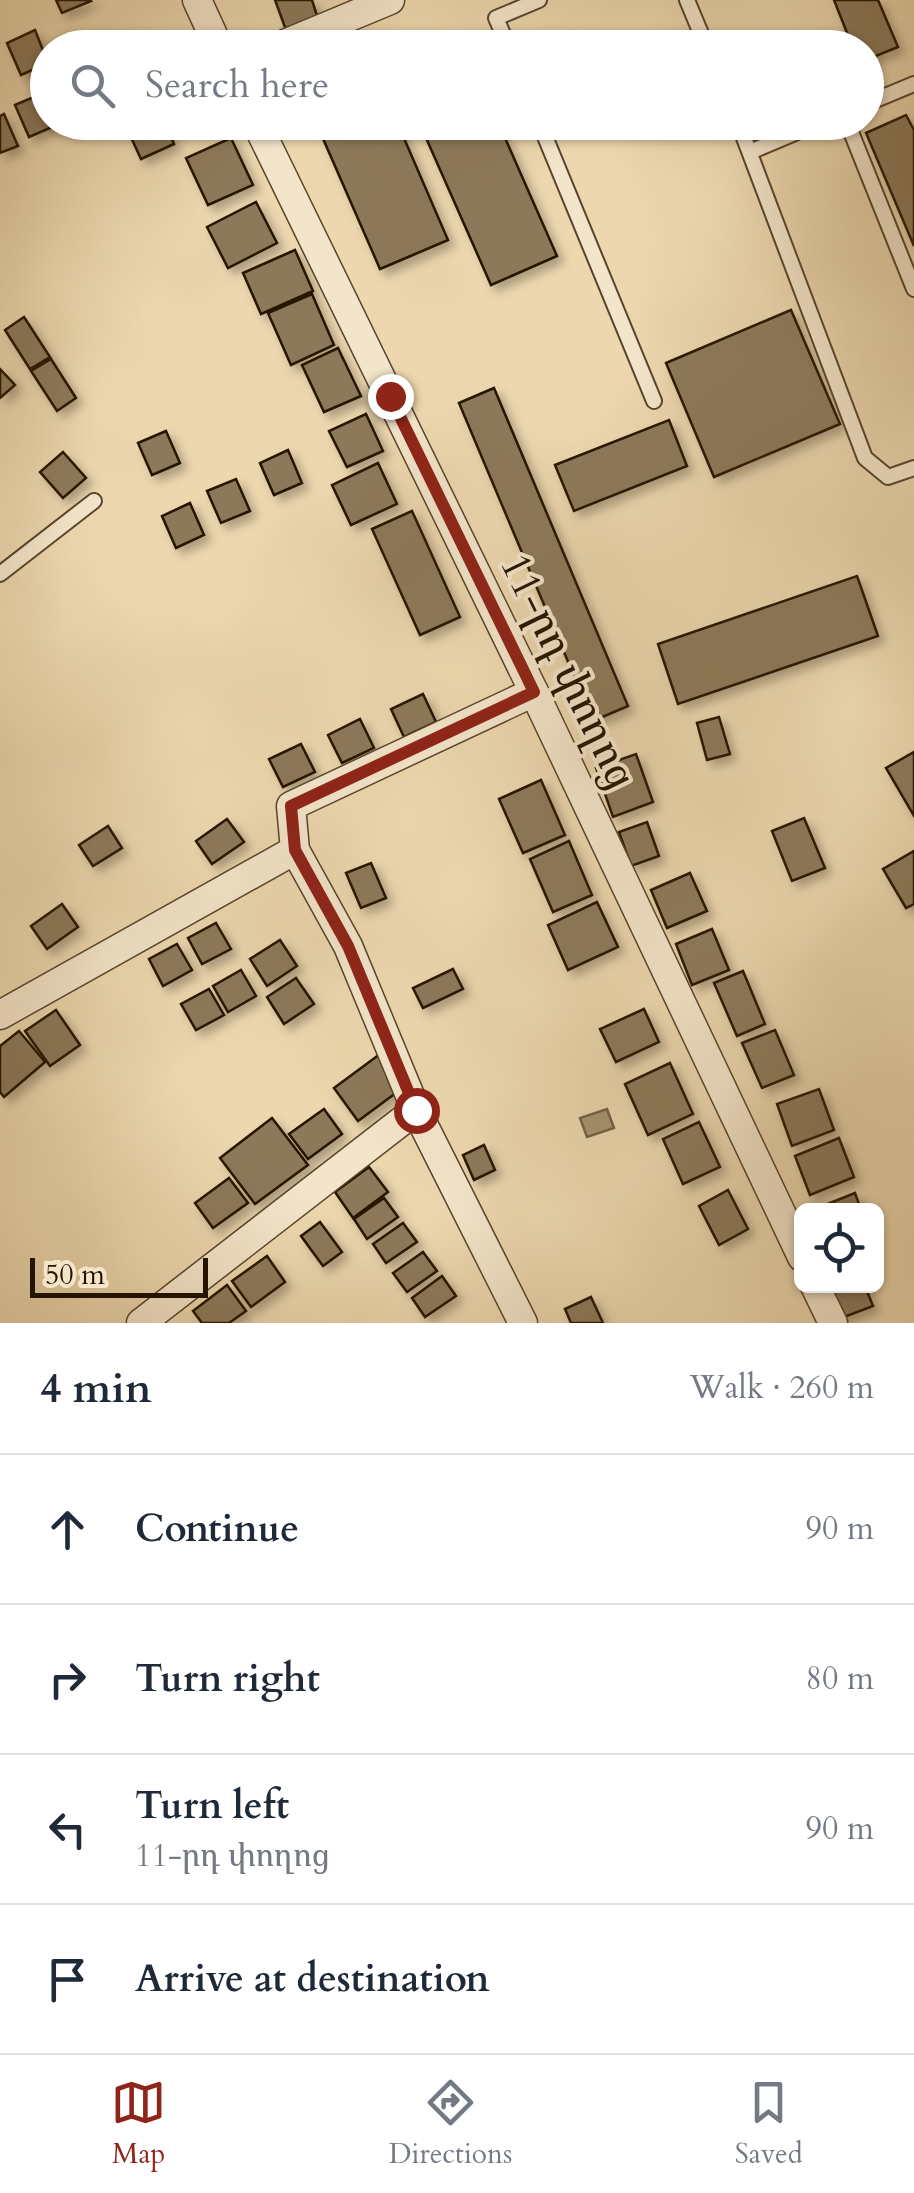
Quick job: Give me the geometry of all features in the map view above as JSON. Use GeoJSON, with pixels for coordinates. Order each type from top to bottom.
{"type":"FeatureCollection","features":[{"type":"Feature","properties":{"kind":"street"},"geometry":{"type":"LineString","coordinates":[[197,0],[211,30]]}},
{"type":"Feature","properties":{"kind":"street"},"geometry":{"type":"LineString","coordinates":[[318,30],[390,0]]}},
{"type":"Feature","properties":{"kind":"street","name":"11-րդ փողոց"},"geometry":{"type":"LineString","coordinates":[[265,140],[534,692],[794,1240]]}},
{"type":"Feature","properties":{"kind":"street"},"geometry":{"type":"LineString","coordinates":[[523,1323],[416,1110],[348,946],[295,850],[291,806],[534,692]]}},
{"type":"Feature","properties":{"kind":"street"},"geometry":{"type":"LineString","coordinates":[[2,1010],[295,850]]}},
{"type":"Feature","properties":{"kind":"street"},"geometry":{"type":"LineString","coordinates":[[141,1323],[416,1110]]}},
{"type":"Feature","properties":{"kind":"street"},"geometry":{"type":"LineString","coordinates":[[818,1293],[832,1323]]}},
{"type":"Feature","properties":{"kind":"lane"},"geometry":{"type":"LineString","coordinates":[[501,30],[496,18],[539,0]]}},
{"type":"Feature","properties":{"kind":"lane"},"geometry":{"type":"LineString","coordinates":[[687,0],[699,30]]}},
{"type":"Feature","properties":{"kind":"lane"},"geometry":{"type":"LineString","coordinates":[[884,96],[914,84]]}},
{"type":"Feature","properties":{"kind":"lane"},"geometry":{"type":"LineString","coordinates":[[547,140],[654,402]]}},
{"type":"Feature","properties":{"kind":"lane"},"geometry":{"type":"LineString","coordinates":[[745,140],[865,458],[888,477],[914,468]]}},
{"type":"Feature","properties":{"kind":"lane"},"geometry":{"type":"LineString","coordinates":[[750,152],[778,140]]}},
{"type":"Feature","properties":{"kind":"lane"},"geometry":{"type":"LineString","coordinates":[[854,140],[914,289]]}},
{"type":"Feature","properties":{"kind":"lane"},"geometry":{"type":"LineString","coordinates":[[0,574],[94,501]]}},
{"type":"Feature","properties":{"kind":"shaded area"},"geometry":{"type":"Polygon","coordinates":[[[607,1109],[614,1128],[587,1137],[580,1118],[607,1109]]]}},
{"type":"Feature","properties":{"kind":"building"},"geometry":{"type":"Polygon","coordinates":[[[56,0],[90,0],[91,1],[62,13],[56,0]]]}},
{"type":"Feature","properties":{"kind":"building"},"geometry":{"type":"Polygon","coordinates":[[[275,0],[312,0],[318,19],[286,30],[275,0]]]}},
{"type":"Feature","properties":{"kind":"building"},"geometry":{"type":"Polygon","coordinates":[[[834,0],[878,0],[898,47],[884,53],[884,30],[846,30],[834,0]]]}},
{"type":"Feature","properties":{"kind":"building"},"geometry":{"type":"Polygon","coordinates":[[[30,32],[30,71],[21,75],[7,43],[30,32]]]}},
{"type":"Feature","properties":{"kind":"building"},"geometry":{"type":"Polygon","coordinates":[[[30,99],[30,137],[29,137],[15,105],[30,99]]]}},
{"type":"Feature","properties":{"kind":"building"},"geometry":{"type":"Polygon","coordinates":[[[4,114],[18,146],[0,153],[0,116],[4,114]]]}},
{"type":"Feature","properties":{"kind":"building"},"geometry":{"type":"Polygon","coordinates":[[[906,115],[914,130],[914,246],[869,140],[884,140],[884,125],[906,115]]]}},
{"type":"Feature","properties":{"kind":"building"},"geometry":{"type":"Polygon","coordinates":[[[132,140],[172,140],[174,144],[141,159],[132,140]]]}},
{"type":"Feature","properties":{"kind":"building"},"geometry":{"type":"Polygon","coordinates":[[[232,140],[253,185],[208,205],[186,158],[232,140]]]}},
{"type":"Feature","properties":{"kind":"building"},"geometry":{"type":"Polygon","coordinates":[[[324,140],[405,140],[448,240],[380,269],[324,140]]]}},
{"type":"Feature","properties":{"kind":"building"},"geometry":{"type":"Polygon","coordinates":[[[427,140],[506,140],[557,256],[491,285],[427,140]]]}},
{"type":"Feature","properties":{"kind":"building"},"geometry":{"type":"Polygon","coordinates":[[[256,202],[277,243],[228,268],[207,227],[256,202]]]}},
{"type":"Feature","properties":{"kind":"building"},"geometry":{"type":"Polygon","coordinates":[[[295,250],[313,291],[261,314],[243,273],[295,250]]]}},
{"type":"Feature","properties":{"kind":"building"},"geometry":{"type":"Polygon","coordinates":[[[312,294],[334,345],[291,365],[268,313],[312,294]]]}},
{"type":"Feature","properties":{"kind":"building"},"geometry":{"type":"Polygon","coordinates":[[[791,310],[840,424],[714,477],[666,363],[791,310]]]}},
{"type":"Feature","properties":{"kind":"building"},"geometry":{"type":"Polygon","coordinates":[[[24,317],[50,357],[30,369],[5,330],[24,317]]]}},
{"type":"Feature","properties":{"kind":"building"},"geometry":{"type":"Polygon","coordinates":[[[338,348],[361,396],[324,412],[302,365],[338,348]]]}},
{"type":"Feature","properties":{"kind":"building"},"geometry":{"type":"Polygon","coordinates":[[[51,359],[76,398],[57,411],[31,371],[51,359]]]}},
{"type":"Feature","properties":{"kind":"building"},"geometry":{"type":"Polygon","coordinates":[[[0,369],[15,385],[0,398],[0,369]]]}},
{"type":"Feature","properties":{"kind":"building"},"geometry":{"type":"Polygon","coordinates":[[[494,388],[628,706],[593,721],[459,403],[494,388]]]}},
{"type":"Feature","properties":{"kind":"building"},"geometry":{"type":"Polygon","coordinates":[[[366,414],[383,451],[347,467],[329,431],[366,414]]]}},
{"type":"Feature","properties":{"kind":"building"},"geometry":{"type":"Polygon","coordinates":[[[669,420],[687,466],[574,511],[555,465],[669,420]]]}},
{"type":"Feature","properties":{"kind":"building"},"geometry":{"type":"Polygon","coordinates":[[[166,431],[180,463],[152,475],[138,443],[166,431]]]}},
{"type":"Feature","properties":{"kind":"building"},"geometry":{"type":"Polygon","coordinates":[[[288,450],[302,483],[274,495],[260,463],[288,450]]]}},
{"type":"Feature","properties":{"kind":"building"},"geometry":{"type":"Polygon","coordinates":[[[63,452],[86,478],[63,498],[40,472],[63,452]]]}},
{"type":"Feature","properties":{"kind":"building"},"geometry":{"type":"Polygon","coordinates":[[[378,463],[397,504],[351,525],[332,485],[378,463]]]}},
{"type":"Feature","properties":{"kind":"building"},"geometry":{"type":"Polygon","coordinates":[[[236,479],[250,511],[221,523],[207,491],[236,479]]]}},
{"type":"Feature","properties":{"kind":"building"},"geometry":{"type":"Polygon","coordinates":[[[190,503],[204,535],[176,548],[162,516],[190,503]]]}},
{"type":"Feature","properties":{"kind":"building"},"geometry":{"type":"Polygon","coordinates":[[[412,511],[460,617],[420,635],[372,529],[412,511]]]}},
{"type":"Feature","properties":{"kind":"building"},"geometry":{"type":"Polygon","coordinates":[[[857,576],[878,636],[678,704],[658,644],[857,576]]]}},
{"type":"Feature","properties":{"kind":"building"},"geometry":{"type":"Polygon","coordinates":[[[423,694],[436,722],[404,737],[391,709],[423,694]]]}},
{"type":"Feature","properties":{"kind":"building"},"geometry":{"type":"Polygon","coordinates":[[[719,717],[730,754],[707,760],[697,723],[719,717]]]}},
{"type":"Feature","properties":{"kind":"building"},"geometry":{"type":"Polygon","coordinates":[[[360,719],[374,748],[342,763],[328,735],[360,719]]]}},
{"type":"Feature","properties":{"kind":"building"},"geometry":{"type":"Polygon","coordinates":[[[301,744],[315,772],[283,787],[269,759],[301,744]]]}},
{"type":"Feature","properties":{"kind":"building"},"geometry":{"type":"Polygon","coordinates":[[[914,752],[914,816],[886,768],[914,752]]]}},
{"type":"Feature","properties":{"kind":"building"},"geometry":{"type":"Polygon","coordinates":[[[636,754],[653,802],[613,817],[596,768],[636,754]]]}},
{"type":"Feature","properties":{"kind":"building"},"geometry":{"type":"Polygon","coordinates":[[[541,780],[565,835],[523,853],[499,799],[541,780]]]}},
{"type":"Feature","properties":{"kind":"building"},"geometry":{"type":"Polygon","coordinates":[[[804,818],[825,868],[792,881],[772,831],[804,818]]]}},
{"type":"Feature","properties":{"kind":"building"},"geometry":{"type":"Polygon","coordinates":[[[227,819],[244,842],[212,864],[196,841],[227,819]]]}},
{"type":"Feature","properties":{"kind":"building"},"geometry":{"type":"Polygon","coordinates":[[[647,822],[659,856],[631,866],[619,832],[647,822]]]}},
{"type":"Feature","properties":{"kind":"building"},"geometry":{"type":"Polygon","coordinates":[[[108,826],[122,848],[93,866],[79,845],[108,826]]]}},
{"type":"Feature","properties":{"kind":"building"},"geometry":{"type":"Polygon","coordinates":[[[569,841],[592,895],[553,912],[530,859],[569,841]]]}},
{"type":"Feature","properties":{"kind":"building"},"geometry":{"type":"Polygon","coordinates":[[[914,851],[914,904],[906,908],[883,869],[914,851]]]}},
{"type":"Feature","properties":{"kind":"building"},"geometry":{"type":"Polygon","coordinates":[[[371,863],[386,898],[361,908],[346,873],[371,863]]]}},
{"type":"Feature","properties":{"kind":"building"},"geometry":{"type":"Polygon","coordinates":[[[690,873],[707,911],[667,928],[651,890],[690,873]]]}},
{"type":"Feature","properties":{"kind":"building"},"geometry":{"type":"Polygon","coordinates":[[[597,902],[618,947],[568,970],[548,925],[597,902]]]}},
{"type":"Feature","properties":{"kind":"building"},"geometry":{"type":"Polygon","coordinates":[[[62,904],[78,927],[47,949],[31,926],[62,904]]]}},
{"type":"Feature","properties":{"kind":"building"},"geometry":{"type":"Polygon","coordinates":[[[216,923],[231,949],[202,964],[188,938],[216,923]]]}},
{"type":"Feature","properties":{"kind":"building"},"geometry":{"type":"Polygon","coordinates":[[[712,929],[729,970],[692,985],[676,944],[712,929]]]}},
{"type":"Feature","properties":{"kind":"building"},"geometry":{"type":"Polygon","coordinates":[[[280,940],[297,966],[267,986],[250,959],[280,940]]]}},
{"type":"Feature","properties":{"kind":"building"},"geometry":{"type":"Polygon","coordinates":[[[177,944],[192,970],[163,986],[149,959],[177,944]]]}},
{"type":"Feature","properties":{"kind":"building"},"geometry":{"type":"Polygon","coordinates":[[[453,969],[463,989],[423,1008],[413,988],[453,969]]]}},
{"type":"Feature","properties":{"kind":"building"},"geometry":{"type":"Polygon","coordinates":[[[241,970],[256,996],[228,1012],[213,986],[241,970]]]}},
{"type":"Feature","properties":{"kind":"building"},"geometry":{"type":"Polygon","coordinates":[[[743,971],[765,1024],[737,1036],[714,983],[743,971]]]}},
{"type":"Feature","properties":{"kind":"building"},"geometry":{"type":"Polygon","coordinates":[[[296,978],[314,1004],[284,1024],[267,997],[296,978]]]}},
{"type":"Feature","properties":{"kind":"building"},"geometry":{"type":"Polygon","coordinates":[[[209,989],[224,1015],[196,1030],[181,1004],[209,989]]]}},
{"type":"Feature","properties":{"kind":"building"},"geometry":{"type":"Polygon","coordinates":[[[644,1009],[659,1042],[616,1062],[600,1029],[644,1009]]]}},
{"type":"Feature","properties":{"kind":"building"},"geometry":{"type":"Polygon","coordinates":[[[56,1010],[80,1045],[50,1066],[25,1031],[56,1010]]]}},
{"type":"Feature","properties":{"kind":"building"},"geometry":{"type":"Polygon","coordinates":[[[775,1030],[794,1075],[762,1088],[742,1043],[775,1030]]]}},
{"type":"Feature","properties":{"kind":"building"},"geometry":{"type":"Polygon","coordinates":[[[19,1031],[45,1062],[4,1097],[0,1092],[0,1046],[19,1031]]]}},
{"type":"Feature","properties":{"kind":"building"},"geometry":{"type":"Polygon","coordinates":[[[380,1054],[404,1087],[358,1121],[334,1088],[380,1054]]]}},
{"type":"Feature","properties":{"kind":"building"},"geometry":{"type":"Polygon","coordinates":[[[670,1063],[693,1114],[648,1135],[625,1084],[670,1063]]]}},
{"type":"Feature","properties":{"kind":"building"},"geometry":{"type":"Polygon","coordinates":[[[819,1089],[834,1130],[792,1146],[777,1104],[819,1089]]]}},
{"type":"Feature","properties":{"kind":"building"},"geometry":{"type":"Polygon","coordinates":[[[324,1109],[342,1134],[308,1159],[289,1134],[324,1109]]]}},
{"type":"Feature","properties":{"kind":"building"},"geometry":{"type":"Polygon","coordinates":[[[272,1118],[308,1165],[255,1204],[220,1158],[272,1118]]]}},
{"type":"Feature","properties":{"kind":"building"},"geometry":{"type":"Polygon","coordinates":[[[699,1122],[720,1167],[683,1184],[663,1139],[699,1122]]]}},
{"type":"Feature","properties":{"kind":"building"},"geometry":{"type":"Polygon","coordinates":[[[839,1138],[854,1177],[810,1195],[795,1156],[839,1138]]]}},
{"type":"Feature","properties":{"kind":"building"},"geometry":{"type":"Polygon","coordinates":[[[484,1145],[495,1170],[474,1180],[463,1155],[484,1145]]]}},
{"type":"Feature","properties":{"kind":"building"},"geometry":{"type":"Polygon","coordinates":[[[369,1167],[388,1192],[353,1218],[335,1192],[369,1167]]]}},
{"type":"Feature","properties":{"kind":"building"},"geometry":{"type":"Polygon","coordinates":[[[229,1178],[248,1203],[213,1228],[195,1203],[229,1178]]]}},
{"type":"Feature","properties":{"kind":"building"},"geometry":{"type":"Polygon","coordinates":[[[728,1190],[748,1229],[719,1245],[699,1206],[728,1190]]]}},
{"type":"Feature","properties":{"kind":"building"},"geometry":{"type":"Polygon","coordinates":[[[855,1193],[859,1203],[830,1203],[855,1193]]]}},
{"type":"Feature","properties":{"kind":"building"},"geometry":{"type":"Polygon","coordinates":[[[384,1198],[398,1217],[367,1239],[354,1219],[384,1198]]]}},
{"type":"Feature","properties":{"kind":"building"},"geometry":{"type":"Polygon","coordinates":[[[320,1222],[342,1252],[323,1266],[301,1236],[320,1222]]]}},
{"type":"Feature","properties":{"kind":"building"},"geometry":{"type":"Polygon","coordinates":[[[403,1223],[417,1242],[386,1263],[373,1244],[403,1223]]]}},
{"type":"Feature","properties":{"kind":"building"},"geometry":{"type":"Polygon","coordinates":[[[423,1252],[437,1271],[407,1292],[393,1273],[423,1252]]]}},
{"type":"Feature","properties":{"kind":"building"},"geometry":{"type":"Polygon","coordinates":[[[267,1256],[285,1282],[251,1307],[232,1281],[267,1256]]]}},
{"type":"Feature","properties":{"kind":"building"},"geometry":{"type":"Polygon","coordinates":[[[442,1276],[456,1296],[425,1317],[412,1298],[442,1276]]]}},
{"type":"Feature","properties":{"kind":"building"},"geometry":{"type":"Polygon","coordinates":[[[227,1285],[246,1311],[229,1323],[202,1323],[193,1311],[227,1285]]]}},
{"type":"Feature","properties":{"kind":"building"},"geometry":{"type":"Polygon","coordinates":[[[828,1293],[868,1293],[873,1306],[839,1319],[828,1293]]]}},
{"type":"Feature","properties":{"kind":"building"},"geometry":{"type":"Polygon","coordinates":[[[591,1297],[603,1323],[571,1323],[565,1309],[591,1297]]]}},
{"type":"Feature","properties":{"kind":"route"},"geometry":{"type":"LineString","coordinates":[[390,396],[534,692],[291,806],[295,850],[348,946],[416,1110]]}}]}
